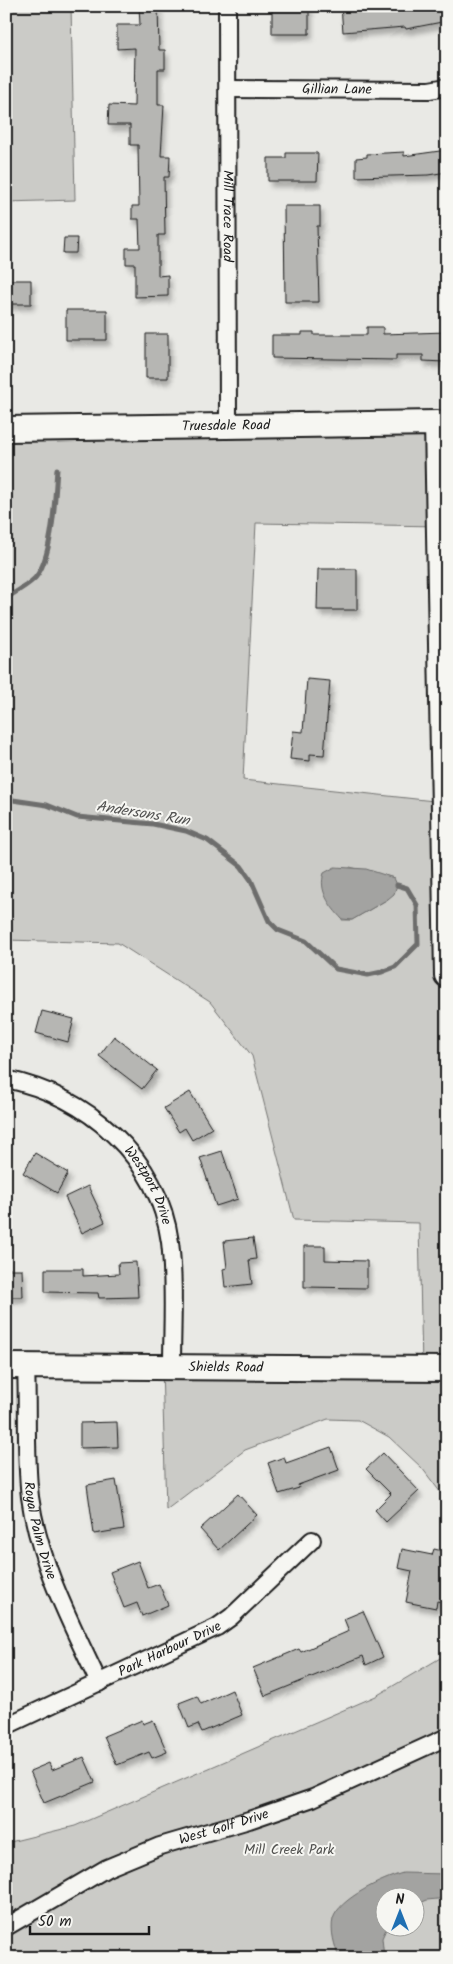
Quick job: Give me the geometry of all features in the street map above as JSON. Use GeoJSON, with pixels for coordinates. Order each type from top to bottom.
{"type":"FeatureCollection","features":[{"type":"Feature","properties":{"kind":"street","name":"Mill Trace Road"},"geometry":{"type":"LineString","coordinates":[[227,6],[228,425]]}},
{"type":"Feature","properties":{"kind":"street","name":"Gillian Lane"},"geometry":{"type":"LineString","coordinates":[[228,89],[429,90],[447,87]]}},
{"type":"Feature","properties":{"kind":"street","name":"Truesdale Road"},"geometry":{"type":"LineString","coordinates":[[6,429],[442,423]]}},
{"type":"Feature","properties":{"kind":"street"},"geometry":{"type":"LineString","coordinates":[[442,423],[440,526],[447,975]]}},
{"type":"Feature","properties":{"kind":"street","name":"Westport Drive"},"geometry":{"type":"LineString","coordinates":[[6,1079],[50,1092],[77,1105],[98,1119],[129,1150],[152,1186],[170,1240],[172,1266],[172,1367]]}},
{"type":"Feature","properties":{"kind":"street","name":"Shields Road"},"geometry":{"type":"LineString","coordinates":[[16,1367],[447,1369]]}},
{"type":"Feature","properties":{"kind":"street","name":"Royal Palm Drive"},"geometry":{"type":"LineString","coordinates":[[16,1367],[27,1466],[37,1529],[58,1594],[99,1683]]}},
{"type":"Feature","properties":{"kind":"street","name":"Park Harbour Drive"},"geometry":{"type":"LineString","coordinates":[[6,1726],[217,1627],[231,1617],[312,1540]]}},
{"type":"Feature","properties":{"kind":"street","name":"West Golf Drive"},"geometry":{"type":"LineString","coordinates":[[6,1927],[107,1868],[160,1846],[249,1820],[313,1798],[447,1737]]}},
{"type":"Feature","properties":{"kind":"green space"},"geometry":{"type":"Polygon","coordinates":[[[6,6],[71,6],[75,200],[6,202],[6,6]]]}},
{"type":"Feature","properties":{"kind":"green space"},"geometry":{"type":"Polygon","coordinates":[[[437,423],[440,526],[256,523],[243,780],[443,802],[447,672],[447,1501],[422,1468],[389,1437],[358,1420],[328,1419],[245,1450],[166,1510],[162,1367],[422,1369],[419,1223],[294,1220],[252,1056],[210,1002],[118,943],[6,940],[6,429],[437,423]],[[350,867],[342,920],[352,920],[388,899],[394,878],[350,867]]]}},
{"type":"Feature","properties":{"kind":"green space","name":"Mill Creek Park"},"geometry":{"type":"Polygon","coordinates":[[[447,1654],[447,1958],[6,1958],[6,1843],[75,1826],[376,1696],[447,1654]]]}},
{"type":"Feature","properties":{"kind":"shaded area"},"geometry":{"type":"Polygon","coordinates":[[[335,867],[366,869],[394,878],[397,885],[394,894],[352,920],[342,919],[326,898],[323,886],[324,873],[335,867]]]}},
{"type":"Feature","properties":{"kind":"shaded area"},"geometry":{"type":"Polygon","coordinates":[[[403,1873],[447,1874],[447,1898],[426,1900],[426,1886],[376,1886],[376,1936],[383,1936],[384,1958],[339,1958],[332,1929],[333,1919],[337,1911],[363,1890],[385,1879],[403,1873]]]}},
{"type":"Feature","properties":{"kind":"building"},"geometry":{"type":"Polygon","coordinates":[[[139,6],[158,6],[159,50],[165,50],[165,69],[158,69],[158,105],[164,105],[161,156],[170,156],[169,177],[164,177],[165,235],[158,235],[158,276],[168,275],[168,296],[135,297],[135,264],[126,264],[126,248],[140,248],[139,219],[132,219],[132,206],[139,206],[138,145],[130,145],[130,125],[108,125],[109,105],[134,106],[135,48],[117,49],[117,25],[140,25],[139,6]]]}},
{"type":"Feature","properties":{"kind":"building"},"geometry":{"type":"Polygon","coordinates":[[[272,6],[309,7],[309,34],[272,34],[272,6]]]}},
{"type":"Feature","properties":{"kind":"building"},"geometry":{"type":"Polygon","coordinates":[[[341,6],[447,6],[447,21],[406,29],[405,27],[343,32],[341,6]]]}},
{"type":"Feature","properties":{"kind":"building"},"geometry":{"type":"Polygon","coordinates":[[[447,150],[447,172],[428,175],[356,177],[356,158],[367,157],[367,154],[404,152],[404,156],[447,150]]]}},
{"type":"Feature","properties":{"kind":"building"},"geometry":{"type":"Polygon","coordinates":[[[286,153],[318,153],[317,181],[268,181],[268,158],[286,158],[286,153]]]}},
{"type":"Feature","properties":{"kind":"building"},"geometry":{"type":"Polygon","coordinates":[[[284,206],[320,206],[320,226],[317,226],[319,302],[285,302],[284,206]]]}},
{"type":"Feature","properties":{"kind":"building"},"geometry":{"type":"Polygon","coordinates":[[[64,238],[77,238],[76,253],[63,253],[64,238]]]}},
{"type":"Feature","properties":{"kind":"building"},"geometry":{"type":"Polygon","coordinates":[[[6,280],[31,280],[31,304],[6,304],[6,280]]]}},
{"type":"Feature","properties":{"kind":"building"},"geometry":{"type":"Polygon","coordinates":[[[66,310],[107,310],[107,340],[66,340],[66,310]]]}},
{"type":"Feature","properties":{"kind":"building"},"geometry":{"type":"Polygon","coordinates":[[[367,327],[383,327],[383,334],[447,332],[444,362],[423,361],[423,355],[396,355],[396,360],[272,358],[272,335],[302,335],[302,332],[314,332],[314,335],[367,335],[367,327]]]}},
{"type":"Feature","properties":{"kind":"building"},"geometry":{"type":"Polygon","coordinates":[[[146,334],[168,334],[168,378],[146,378],[146,334]]]}},
{"type":"Feature","properties":{"kind":"building"},"geometry":{"type":"Polygon","coordinates":[[[318,569],[357,569],[357,610],[317,610],[318,569]]]}},
{"type":"Feature","properties":{"kind":"building"},"geometry":{"type":"Polygon","coordinates":[[[307,679],[330,681],[324,755],[310,754],[310,761],[290,759],[293,731],[303,732],[307,679]]]}},
{"type":"Feature","properties":{"kind":"building"},"geometry":{"type":"Polygon","coordinates":[[[42,1011],[74,1019],[68,1042],[36,1033],[42,1011]]]}},
{"type":"Feature","properties":{"kind":"building"},"geometry":{"type":"Polygon","coordinates":[[[114,1036],[157,1070],[142,1089],[99,1056],[114,1036]]]}},
{"type":"Feature","properties":{"kind":"building"},"geometry":{"type":"Polygon","coordinates":[[[190,1092],[212,1128],[192,1140],[185,1128],[179,1132],[164,1108],[190,1092]]]}},
{"type":"Feature","properties":{"kind":"building"},"geometry":{"type":"Polygon","coordinates":[[[222,1151],[238,1199],[216,1206],[200,1158],[222,1151]]]}},
{"type":"Feature","properties":{"kind":"building"},"geometry":{"type":"Polygon","coordinates":[[[35,1153],[68,1173],[57,1193],[23,1173],[35,1153]]]}},
{"type":"Feature","properties":{"kind":"building"},"geometry":{"type":"Polygon","coordinates":[[[88,1186],[105,1222],[82,1233],[65,1197],[88,1186]]]}},
{"type":"Feature","properties":{"kind":"building"},"geometry":{"type":"Polygon","coordinates":[[[253,1238],[256,1259],[249,1260],[252,1284],[225,1287],[223,1269],[227,1268],[224,1241],[253,1238]]]}},
{"type":"Feature","properties":{"kind":"building"},"geometry":{"type":"Polygon","coordinates":[[[304,1246],[325,1246],[325,1260],[367,1261],[367,1288],[304,1287],[304,1246]]]}},
{"type":"Feature","properties":{"kind":"building"},"geometry":{"type":"Polygon","coordinates":[[[136,1262],[138,1297],[99,1298],[98,1293],[45,1292],[45,1269],[83,1269],[83,1276],[119,1274],[118,1263],[136,1262]]]}},
{"type":"Feature","properties":{"kind":"building"},"geometry":{"type":"Polygon","coordinates":[[[6,1269],[22,1269],[23,1297],[6,1297],[6,1269]]]}},
{"type":"Feature","properties":{"kind":"building"},"geometry":{"type":"Polygon","coordinates":[[[117,1422],[118,1447],[80,1448],[80,1423],[117,1422]]]}},
{"type":"Feature","properties":{"kind":"building"},"geometry":{"type":"Polygon","coordinates":[[[331,1447],[339,1470],[298,1485],[299,1488],[279,1494],[268,1463],[284,1457],[286,1463],[331,1447]]]}},
{"type":"Feature","properties":{"kind":"building"},"geometry":{"type":"Polygon","coordinates":[[[383,1453],[419,1491],[386,1522],[375,1510],[391,1494],[366,1469],[383,1453]]]}},
{"type":"Feature","properties":{"kind":"building"},"geometry":{"type":"Polygon","coordinates":[[[116,1480],[124,1529],[94,1534],[87,1485],[116,1480]]]}},
{"type":"Feature","properties":{"kind":"building"},"geometry":{"type":"Polygon","coordinates":[[[238,1494],[257,1515],[219,1550],[200,1529],[238,1494]]]}},
{"type":"Feature","properties":{"kind":"building"},"geometry":{"type":"Polygon","coordinates":[[[402,1549],[432,1555],[434,1549],[447,1552],[447,1603],[437,1601],[436,1608],[406,1602],[412,1571],[398,1568],[402,1549]]]}},
{"type":"Feature","properties":{"kind":"building"},"geometry":{"type":"Polygon","coordinates":[[[138,1561],[148,1588],[159,1584],[168,1605],[142,1616],[137,1603],[124,1608],[110,1572],[138,1561]]]}},
{"type":"Feature","properties":{"kind":"building"},"geometry":{"type":"Polygon","coordinates":[[[363,1611],[383,1657],[366,1665],[363,1656],[265,1696],[253,1668],[299,1649],[301,1652],[349,1631],[344,1619],[363,1611]]]}},
{"type":"Feature","properties":{"kind":"building"},"geometry":{"type":"Polygon","coordinates":[[[232,1690],[242,1715],[202,1732],[198,1724],[189,1728],[179,1703],[197,1696],[201,1704],[232,1690]]]}},
{"type":"Feature","properties":{"kind":"building"},"geometry":{"type":"Polygon","coordinates":[[[142,1720],[143,1724],[153,1720],[167,1752],[152,1758],[149,1752],[117,1765],[104,1736],[142,1720]]]}},
{"type":"Feature","properties":{"kind":"building"},"geometry":{"type":"Polygon","coordinates":[[[84,1757],[95,1782],[44,1803],[30,1771],[49,1763],[52,1770],[84,1757]]]}},
{"type":"Feature","properties":{"kind":"waterway"},"geometry":{"type":"LineString","coordinates":[[6,598],[32,581],[41,569],[46,556],[52,526],[57,469]]}},
{"type":"Feature","properties":{"kind":"waterway","name":"Andersons Run"},"geometry":{"type":"LineString","coordinates":[[6,799],[47,805],[77,817],[153,824],[186,831],[207,840],[241,866],[251,880],[269,921],[278,930],[306,941],[336,969],[368,975],[382,972],[395,967],[418,944],[417,905],[407,888],[397,885]]}}]}
